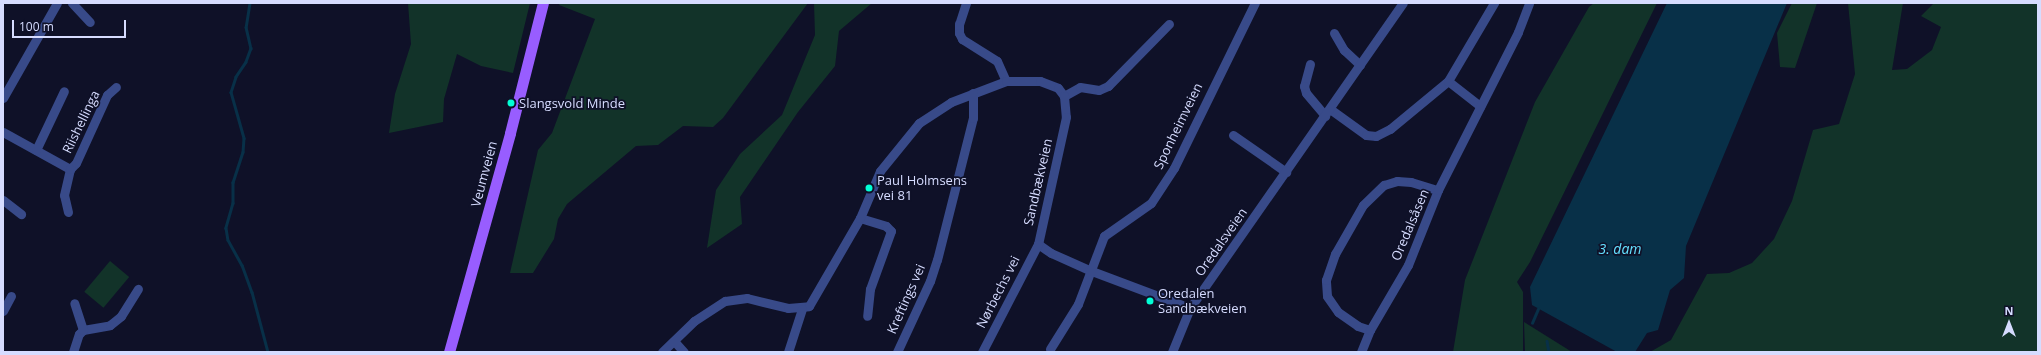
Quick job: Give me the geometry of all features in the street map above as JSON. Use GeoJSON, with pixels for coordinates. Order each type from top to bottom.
{"type":"FeatureCollection","features":[{"type":"Feature","properties":{"kind":"main road","name":"Veumveien"},"geometry":{"type":"LineString","coordinates":[[449,352],[508,140],[543,3]]}},
{"type":"Feature","properties":{"kind":"street"},"geometry":{"type":"LineString","coordinates":[[3,98],[57,3]]}},
{"type":"Feature","properties":{"kind":"street"},"geometry":{"type":"LineString","coordinates":[[72,3],[90,22]]}},
{"type":"Feature","properties":{"kind":"street"},"geometry":{"type":"LineString","coordinates":[[966,3],[959,24],[959,34],[962,39],[997,61],[1006,81]]}},
{"type":"Feature","properties":{"kind":"street","name":"Sponheimveien"},"geometry":{"type":"LineString","coordinates":[[1050,349],[1078,304],[1089,270],[1104,236],[1151,204],[1174,168],[1255,3]]}},
{"type":"Feature","properties":{"kind":"street","name":"Oredalsveien"},"geometry":{"type":"LineString","coordinates":[[1172,352],[1190,308],[1403,3]]}},
{"type":"Feature","properties":{"kind":"street"},"geometry":{"type":"LineString","coordinates":[[1310,64],[1304,86],[1306,94],[1328,112],[1366,135],[1376,136],[1390,129],[1448,81],[1494,3]]}},
{"type":"Feature","properties":{"kind":"street","name":"Oredalsåsen"},"geometry":{"type":"LineString","coordinates":[[1361,352],[1370,330],[1408,265],[1438,190],[1518,32],[1529,3]]}},
{"type":"Feature","properties":{"kind":"street"},"geometry":{"type":"LineString","coordinates":[[662,352],[707,312],[735,299],[759,299],[788,308],[802,309],[809,306],[816,297],[860,218],[880,171],[901,142],[924,120],[951,102],[1006,81],[1040,81],[1058,88],[1064,96],[1080,87],[1099,90],[1108,86],[1169,24]]}},
{"type":"Feature","properties":{"kind":"street"},"geometry":{"type":"LineString","coordinates":[[1334,34],[1344,50],[1360,65]]}},
{"type":"Feature","properties":{"kind":"street"},"geometry":{"type":"LineString","coordinates":[[1448,81],[1480,106]]}},
{"type":"Feature","properties":{"kind":"street","name":"Riishellinga"},"geometry":{"type":"LineString","coordinates":[[68,212],[64,194],[70,170],[76,163],[107,95],[116,87]]}},
{"type":"Feature","properties":{"kind":"street"},"geometry":{"type":"LineString","coordinates":[[36,150],[64,91]]}},
{"type":"Feature","properties":{"kind":"street","name":"Kreftings vei"},"geometry":{"type":"LineString","coordinates":[[897,352],[930,281],[937,260],[973,118],[973,93]]}},
{"type":"Feature","properties":{"kind":"street","name":"Sandbækveien"},"geometry":{"type":"LineString","coordinates":[[1064,96],[1066,117],[1038,244],[1052,254],[1089,270],[1190,308]]}},
{"type":"Feature","properties":{"kind":"street","name":"Riishellinga"},"geometry":{"type":"LineString","coordinates":[[3,132],[70,170]]}},
{"type":"Feature","properties":{"kind":"street"},"geometry":{"type":"LineString","coordinates":[[1233,135],[1286,172]]}},
{"type":"Feature","properties":{"kind":"street"},"geometry":{"type":"LineString","coordinates":[[1370,330],[1358,326],[1338,312],[1327,296],[1326,280],[1335,254],[1363,205],[1384,185],[1397,181],[1411,182],[1438,190]]}},
{"type":"Feature","properties":{"kind":"street"},"geometry":{"type":"LineString","coordinates":[[3,200],[21,214]]}},
{"type":"Feature","properties":{"kind":"street"},"geometry":{"type":"LineString","coordinates":[[860,218],[886,226],[891,232],[870,289],[867,316]]}},
{"type":"Feature","properties":{"kind":"street","name":"Nørbechs vei"},"geometry":{"type":"LineString","coordinates":[[982,352],[1038,244]]}},
{"type":"Feature","properties":{"kind":"street"},"geometry":{"type":"LineString","coordinates":[[73,352],[79,334],[83,330],[110,325],[121,316],[138,289]]}},
{"type":"Feature","properties":{"kind":"street"},"geometry":{"type":"LineString","coordinates":[[3,311],[11,296]]}},
{"type":"Feature","properties":{"kind":"street"},"geometry":{"type":"LineString","coordinates":[[74,303],[83,330]]}},
{"type":"Feature","properties":{"kind":"street"},"geometry":{"type":"LineString","coordinates":[[788,352],[802,309]]}},
{"type":"Feature","properties":{"kind":"street"},"geometry":{"type":"LineString","coordinates":[[674,341],[684,352]]}},
{"type":"Feature","properties":{"kind":"green space"},"geometry":{"type":"Polygon","coordinates":[[[408,3],[530,3],[513,73],[481,66],[457,54],[444,99],[443,122],[389,133],[395,94],[411,44],[408,3]]]}},
{"type":"Feature","properties":{"kind":"green space"},"geometry":{"type":"Polygon","coordinates":[[[560,3],[808,3],[723,118],[713,127],[683,126],[658,145],[636,146],[567,204],[558,219],[554,239],[533,273],[510,273],[538,150],[552,133],[595,19],[559,5],[560,3]]]}},
{"type":"Feature","properties":{"kind":"green space"},"geometry":{"type":"Polygon","coordinates":[[[814,3],[872,3],[839,31],[835,66],[798,112],[740,197],[742,224],[707,248],[716,190],[740,154],[782,115],[815,35],[814,3]]]}},
{"type":"Feature","properties":{"kind":"green space"},"geometry":{"type":"Polygon","coordinates":[[[1594,3],[1657,3],[1530,262],[1517,282],[1523,292],[1523,352],[1453,352],[1465,280],[1535,102],[1589,7],[1594,3]]]}},
{"type":"Feature","properties":{"kind":"green space"},"geometry":{"type":"Polygon","coordinates":[[[1792,3],[1817,3],[1795,68],[1780,67],[1777,33],[1792,3]]]}},
{"type":"Feature","properties":{"kind":"green space"},"geometry":{"type":"Polygon","coordinates":[[[1848,3],[1903,3],[1892,70],[1907,69],[1932,50],[1941,27],[1921,16],[1934,3],[2038,3],[2038,352],[1650,352],[1671,340],[1707,274],[1729,273],[1752,263],[1774,239],[1792,201],[1813,130],[1839,124],[1855,74],[1848,3]]]}},
{"type":"Feature","properties":{"kind":"green space"},"geometry":{"type":"Polygon","coordinates":[[[110,261],[129,277],[103,308],[84,292],[110,261]]]}},
{"type":"Feature","properties":{"kind":"green space"},"geometry":{"type":"Polygon","coordinates":[[[1524,322],[1572,352],[1525,352],[1524,322]]]}},
{"type":"Feature","properties":{"kind":"water","name":"3. dam"},"geometry":{"type":"Polygon","coordinates":[[[1667,3],[1787,3],[1686,246],[1684,278],[1670,290],[1658,330],[1647,333],[1635,352],[1617,352],[1532,305],[1530,287],[1667,3]]]}},
{"type":"Feature","properties":{"kind":"waterway"},"geometry":{"type":"LineString","coordinates":[[250,3],[246,27],[251,48],[246,62],[236,77],[231,92],[244,138],[243,152],[233,182],[233,203],[226,228],[228,240],[242,265],[252,292],[268,352]]}},
{"type":"Feature","properties":{"kind":"waterway"},"geometry":{"type":"LineString","coordinates":[[1532,323],[1538,309]]}},
{"type":"Feature","properties":{"kind":"waterway"},"geometry":{"type":"LineString","coordinates":[[1547,341],[1549,352]]}},
{"type":"Feature","properties":{"kind":"place","name":"Slangsvold Minde"},"geometry":{"type":"Point","coordinates":[511,103]}},
{"type":"Feature","properties":{"kind":"place","name":"Paul Holmsens vei 81"},"geometry":{"type":"Point","coordinates":[869,188]}},
{"type":"Feature","properties":{"kind":"place","name":"Oredalen Sandbækveien"},"geometry":{"type":"Point","coordinates":[1150,301]}}]}
